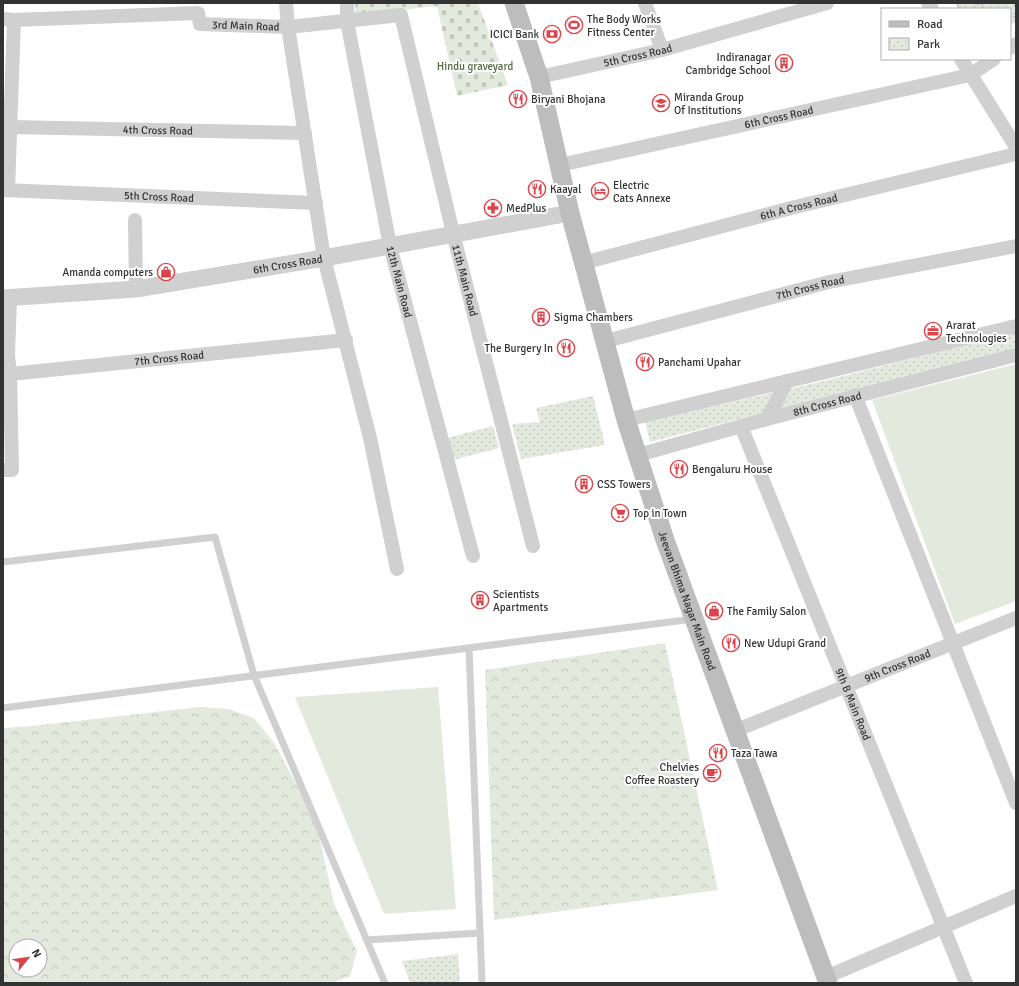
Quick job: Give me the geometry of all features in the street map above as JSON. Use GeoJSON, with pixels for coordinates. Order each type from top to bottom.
{"type":"FeatureCollection","features":[{"type":"Feature","properties":{"kind":"main road","name":"Jeevan Bhima Nagar Main Road"},"geometry":{"type":"LineString","coordinates":[[514,3],[539,77],[570,213],[606,341],[626,420],[665,540],[734,731],[827,980]]}},
{"type":"Feature","properties":{"kind":"street"},"geometry":{"type":"LineString","coordinates":[[286,3],[288,27],[324,258],[370,438],[397,569]]}},
{"type":"Feature","properties":{"kind":"street","name":"12th Main Road"},"geometry":{"type":"LineString","coordinates":[[346,3],[347,21],[390,246],[472,556]]}},
{"type":"Feature","properties":{"kind":"street"},"geometry":{"type":"LineString","coordinates":[[645,3],[662,50]]}},
{"type":"Feature","properties":{"kind":"street","name":"5th Cross Road"},"geometry":{"type":"LineString","coordinates":[[539,77],[662,50],[827,3]]}},
{"type":"Feature","properties":{"kind":"street","name":"3rd Main Road"},"geometry":{"type":"LineString","coordinates":[[8,20],[198,13],[200,24],[288,27],[401,14]]}},
{"type":"Feature","properties":{"kind":"street","name":"11th Main Road"},"geometry":{"type":"LineString","coordinates":[[401,14],[453,233],[532,546]]}},
{"type":"Feature","properties":{"kind":"street"},"geometry":{"type":"LineString","coordinates":[[6,190],[10,127],[8,20]]}},
{"type":"Feature","properties":{"kind":"street"},"geometry":{"type":"LineString","coordinates":[[962,60],[1016,147]]}},
{"type":"Feature","properties":{"kind":"street","name":"6th Cross Road"},"geometry":{"type":"LineString","coordinates":[[560,165],[970,75],[992,60]]}},
{"type":"Feature","properties":{"kind":"street","name":"4th Cross Road"},"geometry":{"type":"LineString","coordinates":[[10,127],[305,133]]}},
{"type":"Feature","properties":{"kind":"street","name":"6th A Cross Road"},"geometry":{"type":"LineString","coordinates":[[583,263],[788,209],[1016,154]]}},
{"type":"Feature","properties":{"kind":"street","name":"5th Cross Road"},"geometry":{"type":"LineString","coordinates":[[6,190],[316,203]]}},
{"type":"Feature","properties":{"kind":"street","name":"6th Cross Road"},"geometry":{"type":"LineString","coordinates":[[7,298],[136,289],[324,258],[453,233],[570,213]]}},
{"type":"Feature","properties":{"kind":"street"},"geometry":{"type":"LineString","coordinates":[[135,220],[136,289]]}},
{"type":"Feature","properties":{"kind":"street","name":"7th Cross Road"},"geometry":{"type":"LineString","coordinates":[[606,341],[829,282],[1016,246]]}},
{"type":"Feature","properties":{"kind":"street"},"geometry":{"type":"LineString","coordinates":[[3,470],[12,470],[7,414],[10,374],[6,355],[7,298]]}},
{"type":"Feature","properties":{"kind":"street"},"geometry":{"type":"LineString","coordinates":[[626,420],[1016,326]]}},
{"type":"Feature","properties":{"kind":"street","name":"7th Cross Road"},"geometry":{"type":"LineString","coordinates":[[10,374],[346,340]]}},
{"type":"Feature","properties":{"kind":"street","name":"8th Cross Road"},"geometry":{"type":"LineString","coordinates":[[638,455],[856,395],[1016,355]]}},
{"type":"Feature","properties":{"kind":"street"},"geometry":{"type":"LineString","coordinates":[[767,419],[787,381]]}},
{"type":"Feature","properties":{"kind":"street"},"geometry":{"type":"LineString","coordinates":[[856,395],[1016,803]]}},
{"type":"Feature","properties":{"kind":"street","name":"9th B Main Road"},"geometry":{"type":"LineString","coordinates":[[741,426],[966,983]]}},
{"type":"Feature","properties":{"kind":"street","name":"9th Cross Road"},"geometry":{"type":"LineString","coordinates":[[734,731],[1016,618]]}},
{"type":"Feature","properties":{"kind":"street"},"geometry":{"type":"LineString","coordinates":[[827,980],[1016,896]]}},
{"type":"Feature","properties":{"kind":"lane"},"geometry":{"type":"LineString","coordinates":[[3,562],[215,537],[254,675],[385,983]]}},
{"type":"Feature","properties":{"kind":"lane"},"geometry":{"type":"LineString","coordinates":[[3,708],[694,619]]}},
{"type":"Feature","properties":{"kind":"lane"},"geometry":{"type":"LineString","coordinates":[[469,648],[482,983]]}},
{"type":"Feature","properties":{"kind":"lane"},"geometry":{"type":"LineString","coordinates":[[367,940],[480,933]]}},
{"type":"Feature","properties":{"kind":"path"},"geometry":{"type":"LineString","coordinates":[[972,8],[981,3]]}},
{"type":"Feature","properties":{"kind":"green space","name":"Hindu graveyard"},"geometry":{"type":"Polygon","coordinates":[[[355,3],[478,3],[508,85],[457,96],[437,6],[355,15],[355,3]]]}},
{"type":"Feature","properties":{"kind":"green space"},"geometry":{"type":"Polygon","coordinates":[[[955,3],[1016,3],[1016,21],[1011,24],[1011,8],[958,8],[955,3]]]}},
{"type":"Feature","properties":{"kind":"green space"},"geometry":{"type":"Polygon","coordinates":[[[1016,332],[1016,348],[650,442],[645,422],[828,380],[1016,332]]]}},
{"type":"Feature","properties":{"kind":"green space"},"geometry":{"type":"Polygon","coordinates":[[[1016,364],[1016,601],[955,624],[872,400],[1016,364]]]}},
{"type":"Feature","properties":{"kind":"green space"},"geometry":{"type":"Polygon","coordinates":[[[593,396],[605,445],[521,459],[512,424],[540,422],[536,408],[593,396]]]}},
{"type":"Feature","properties":{"kind":"green space"},"geometry":{"type":"Polygon","coordinates":[[[493,426],[499,448],[453,460],[447,438],[493,426]]]}},
{"type":"Feature","properties":{"kind":"green space"},"geometry":{"type":"Polygon","coordinates":[[[665,643],[718,890],[494,920],[485,670],[665,643]]]}},
{"type":"Feature","properties":{"kind":"green space"},"geometry":{"type":"Polygon","coordinates":[[[438,687],[456,909],[384,914],[295,697],[438,687]]]}},
{"type":"Feature","properties":{"kind":"green space"},"geometry":{"type":"Polygon","coordinates":[[[200,707],[228,709],[254,718],[274,743],[316,821],[334,904],[357,951],[350,976],[331,983],[3,983],[3,728],[200,707]]]}},
{"type":"Feature","properties":{"kind":"green space"},"geometry":{"type":"Polygon","coordinates":[[[458,954],[460,983],[410,983],[402,961],[458,954]]]}},
{"type":"Feature","properties":{"kind":"place","name":"The Body Works Fitness Center"},"geometry":{"type":"Point","coordinates":[574,25]}},
{"type":"Feature","properties":{"kind":"place","name":"ICICI Bank"},"geometry":{"type":"Point","coordinates":[552,34]}},
{"type":"Feature","properties":{"kind":"place","name":"Indiranagar Cambridge School"},"geometry":{"type":"Point","coordinates":[784,63]}},
{"type":"Feature","properties":{"kind":"place","name":"Biryani Bhojana"},"geometry":{"type":"Point","coordinates":[518,99]}},
{"type":"Feature","properties":{"kind":"place","name":"Miranda Group Of Institutions"},"geometry":{"type":"Point","coordinates":[661,103]}},
{"type":"Feature","properties":{"kind":"place","name":"Kaayal"},"geometry":{"type":"Point","coordinates":[537,189]}},
{"type":"Feature","properties":{"kind":"place","name":"Electric Cats Annexe"},"geometry":{"type":"Point","coordinates":[600,191]}},
{"type":"Feature","properties":{"kind":"place","name":"MedPlus"},"geometry":{"type":"Point","coordinates":[493,208]}},
{"type":"Feature","properties":{"kind":"place","name":"Amanda computers"},"geometry":{"type":"Point","coordinates":[166,272]}},
{"type":"Feature","properties":{"kind":"place","name":"Sigma Chambers"},"geometry":{"type":"Point","coordinates":[541,317]}},
{"type":"Feature","properties":{"kind":"place","name":"Ararat Technologies"},"geometry":{"type":"Point","coordinates":[933,331]}},
{"type":"Feature","properties":{"kind":"place","name":"The Burgery In"},"geometry":{"type":"Point","coordinates":[566,348]}},
{"type":"Feature","properties":{"kind":"place","name":"Panchami Upahar"},"geometry":{"type":"Point","coordinates":[645,362]}},
{"type":"Feature","properties":{"kind":"place","name":"Bengaluru House"},"geometry":{"type":"Point","coordinates":[679,469]}},
{"type":"Feature","properties":{"kind":"place","name":"CSS Towers"},"geometry":{"type":"Point","coordinates":[584,484]}},
{"type":"Feature","properties":{"kind":"place","name":"Top in Town"},"geometry":{"type":"Point","coordinates":[620,513]}},
{"type":"Feature","properties":{"kind":"place","name":"Scientists Apartments"},"geometry":{"type":"Point","coordinates":[480,600]}},
{"type":"Feature","properties":{"kind":"place","name":"The Family Salon"},"geometry":{"type":"Point","coordinates":[714,611]}},
{"type":"Feature","properties":{"kind":"place","name":"New Udupi Grand"},"geometry":{"type":"Point","coordinates":[731,643]}},
{"type":"Feature","properties":{"kind":"place","name":"Taza Tawa"},"geometry":{"type":"Point","coordinates":[718,753]}},
{"type":"Feature","properties":{"kind":"place","name":"Chelvies Coffee Roastery"},"geometry":{"type":"Point","coordinates":[712,773]}}]}
